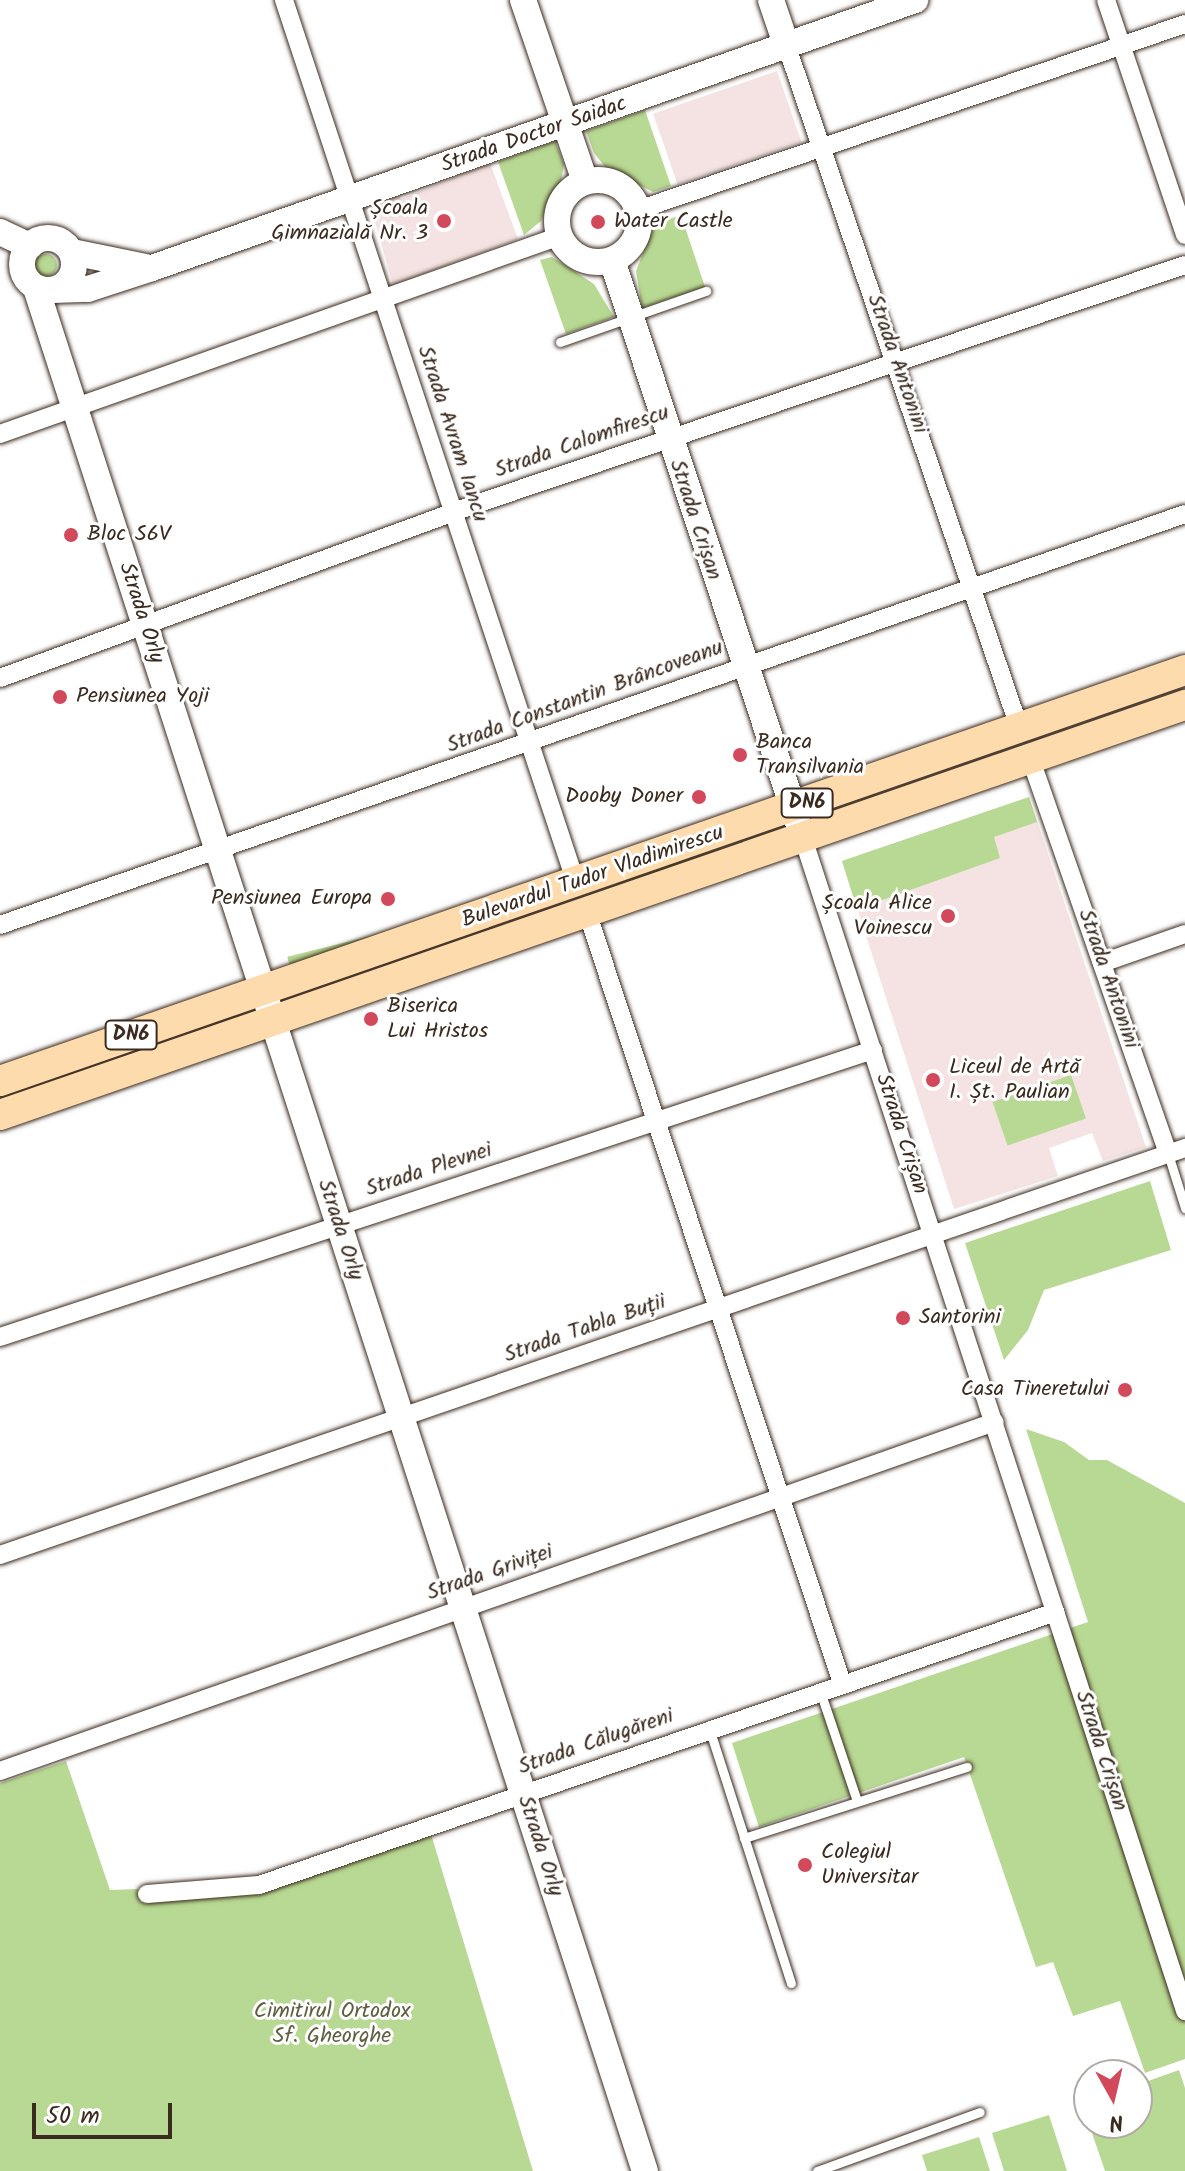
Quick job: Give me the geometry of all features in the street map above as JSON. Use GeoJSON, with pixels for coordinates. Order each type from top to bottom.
{"type":"FeatureCollection","features":[{"type":"Feature","properties":{"kind":"main road","name":"Bulevardul Tudor Vladimirescu"},"geometry":{"type":"LineString","coordinates":[[0,1081],[1020,730],[1185,670]]}},
{"type":"Feature","properties":{"kind":"main road","name":"Bulevardul Tudor Vladimirescu"},"geometry":{"type":"LineString","coordinates":[[0,1115],[1185,705]]}},
{"type":"Feature","properties":{"kind":"street","name":"Strada Avram Iancu"},"geometry":{"type":"LineString","coordinates":[[284,0],[576,883]]}},
{"type":"Feature","properties":{"kind":"street"},"geometry":{"type":"LineString","coordinates":[[523,0],[585,181]]}},
{"type":"Feature","properties":{"kind":"street","name":"Strada Antonini"},"geometry":{"type":"LineString","coordinates":[[771,0],[1020,730]]}},
{"type":"Feature","properties":{"kind":"street","name":"Strada Doctor Saidac"},"geometry":{"type":"LineString","coordinates":[[44,289],[88,289],[152,268],[915,0]]}},
{"type":"Feature","properties":{"kind":"street"},"geometry":{"type":"LineString","coordinates":[[1106,0],[1185,235]]}},
{"type":"Feature","properties":{"kind":"street"},"geometry":{"type":"LineString","coordinates":[[638,210],[1185,24]]}},
{"type":"Feature","properties":{"kind":"street"},"geometry":{"type":"LineString","coordinates":[[585,181],[620,185],[638,210],[635,240],[612,260],[575,255],[560,236],[561,202],[585,181]]}},
{"type":"Feature","properties":{"kind":"street"},"geometry":{"type":"LineString","coordinates":[[0,232],[30,246],[52,239],[72,252],[152,268]]}},
{"type":"Feature","properties":{"kind":"street"},"geometry":{"type":"LineString","coordinates":[[0,434],[560,236]]}},
{"type":"Feature","properties":{"kind":"street"},"geometry":{"type":"LineString","coordinates":[[30,246],[22,269],[44,289],[72,276],[72,252]]}},
{"type":"Feature","properties":{"kind":"street","name":"Strada Crișan"},"geometry":{"type":"LineString","coordinates":[[612,260],[742,666],[803,838],[934,1234],[1185,2011]]}},
{"type":"Feature","properties":{"kind":"street","name":"Strada Calomfirescu"},"geometry":{"type":"LineString","coordinates":[[0,678],[452,512],[1185,265]]}},
{"type":"Feature","properties":{"kind":"street","name":"Strada Orly"},"geometry":{"type":"LineString","coordinates":[[44,289],[73,408],[645,2171]]}},
{"type":"Feature","properties":{"kind":"street","name":"Strada Constantin Brâncoveanu"},"geometry":{"type":"LineString","coordinates":[[0,925],[1185,514]]}},
{"type":"Feature","properties":{"kind":"street","name":"Strada Antonini"},"geometry":{"type":"LineString","coordinates":[[1031,760],[1102,963],[1176,1151]]}},
{"type":"Feature","properties":{"kind":"street"},"geometry":{"type":"LineString","coordinates":[[587,912],[842,1683]]}},
{"type":"Feature","properties":{"kind":"street"},"geometry":{"type":"LineString","coordinates":[[1102,963],[1185,934]]}},
{"type":"Feature","properties":{"kind":"street","name":"Strada Plevnei"},"geometry":{"type":"LineString","coordinates":[[0,1337],[873,1050]]}},
{"type":"Feature","properties":{"kind":"street","name":"Strada Tabla Buții"},"geometry":{"type":"LineString","coordinates":[[0,1555],[1176,1151]]}},
{"type":"Feature","properties":{"kind":"street","name":"Strada Griviței"},"geometry":{"type":"LineString","coordinates":[[0,1771],[995,1422]]}},
{"type":"Feature","properties":{"kind":"street","name":"Strada Călugăreni"},"geometry":{"type":"LineString","coordinates":[[147,1894],[259,1885],[709,1728],[1056,1612]]}},
{"type":"Feature","properties":{"kind":"lane"},"geometry":{"type":"LineString","coordinates":[[560,342],[706,291]]}},
{"type":"Feature","properties":{"kind":"lane"},"geometry":{"type":"LineString","coordinates":[[1176,1151],[1185,1208]]}},
{"type":"Feature","properties":{"kind":"lane"},"geometry":{"type":"LineString","coordinates":[[820,1691],[857,1801]]}},
{"type":"Feature","properties":{"kind":"lane"},"geometry":{"type":"LineString","coordinates":[[709,1728],[791,1983]]}},
{"type":"Feature","properties":{"kind":"lane"},"geometry":{"type":"LineString","coordinates":[[744,1838],[967,1767]]}},
{"type":"Feature","properties":{"kind":"lane"},"geometry":{"type":"LineString","coordinates":[[817,2171],[980,2112]]}},
{"type":"Feature","properties":{"kind":"shaded area"},"geometry":{"type":"Polygon","coordinates":[[[777,71],[801,142],[678,185],[653,114],[777,71]]]}},
{"type":"Feature","properties":{"kind":"shaded area","name":"Școala Gimnazială Nr. 3"},"geometry":{"type":"Polygon","coordinates":[[[490,163],[518,239],[393,285],[370,204],[398,193],[401,199],[490,163]]]}},
{"type":"Feature","properties":{"kind":"shaded area"},"geometry":{"type":"Polygon","coordinates":[[[1029,797],[1146,1147],[1103,1161],[1092,1133],[1049,1148],[1058,1176],[954,1209],[842,861],[1029,797]]]}},
{"type":"Feature","properties":{"kind":"green space"},"geometry":{"type":"Polygon","coordinates":[[[645,110],[671,186],[653,192],[606,168],[594,153],[586,131],[645,110]]]}},
{"type":"Feature","properties":{"kind":"green space"},"geometry":{"type":"Polygon","coordinates":[[[555,141],[564,164],[561,181],[541,221],[524,235],[498,162],[555,141]]]}},
{"type":"Feature","properties":{"kind":"green space"},"geometry":{"type":"Polygon","coordinates":[[[681,215],[705,287],[642,308],[636,271],[651,233],[660,222],[681,215]]]}},
{"type":"Feature","properties":{"kind":"green space"},"geometry":{"type":"Polygon","coordinates":[[[46,254],[54,257],[57,265],[54,273],[46,276],[38,273],[35,265],[38,257],[46,254]]]}},
{"type":"Feature","properties":{"kind":"green space"},"geometry":{"type":"Polygon","coordinates":[[[552,257],[594,284],[614,317],[566,334],[540,260],[552,257]]]}},
{"type":"Feature","properties":{"kind":"green space"},"geometry":{"type":"Polygon","coordinates":[[[1029,797],[1037,822],[994,837],[1000,858],[857,909],[842,861],[1029,797]]]}},
{"type":"Feature","properties":{"kind":"green space"},"geometry":{"type":"Polygon","coordinates":[[[724,848],[726,856],[289,965],[287,957],[724,848]]]}},
{"type":"Feature","properties":{"kind":"green space"},"geometry":{"type":"Polygon","coordinates":[[[239,1014],[241,1019],[6,1113],[4,1109],[239,1014]]]}},
{"type":"Feature","properties":{"kind":"green space"},"geometry":{"type":"Polygon","coordinates":[[[1071,1075],[1086,1118],[1007,1146],[993,1102],[1071,1075]]]}},
{"type":"Feature","properties":{"kind":"green space"},"geometry":{"type":"Polygon","coordinates":[[[1150,1181],[1171,1250],[1044,1290],[1028,1330],[1004,1360],[965,1243],[1150,1181]]]}},
{"type":"Feature","properties":{"kind":"green space"},"geometry":{"type":"Polygon","coordinates":[[[1026,1429],[1064,1442],[1089,1460],[1107,1460],[1185,1503],[1185,2059],[1153,2070],[1153,2059],[1140,2059],[1120,2001],[1073,2016],[1053,1962],[1036,1967],[964,1757],[759,1827],[732,1743],[1088,1622],[1026,1429]]]}},
{"type":"Feature","properties":{"kind":"green space","name":"Cimitirul Ortodox Sf. Gheorghe"},"geometry":{"type":"Polygon","coordinates":[[[66,1761],[110,1890],[138,1889],[141,1902],[261,1891],[431,1834],[533,2171],[0,2171],[0,1783],[66,1761]]]}},
{"type":"Feature","properties":{"kind":"green space"},"geometry":{"type":"Polygon","coordinates":[[[1179,2070],[1185,2088],[1185,2171],[1105,2171],[1094,2139],[1153,2139],[1153,2079],[1179,2070]]]}},
{"type":"Feature","properties":{"kind":"green space"},"geometry":{"type":"Polygon","coordinates":[[[1049,2115],[1067,2171],[1004,2171],[992,2133],[1049,2115]]]}},
{"type":"Feature","properties":{"kind":"green space"},"geometry":{"type":"Polygon","coordinates":[[[979,2137],[990,2171],[927,2171],[922,2155],[979,2137]]]}},
{"type":"Feature","properties":{"kind":"place","name":"Școala Gimnazială Nr. 3"},"geometry":{"type":"Point","coordinates":[444,221]}},
{"type":"Feature","properties":{"kind":"place","name":"Water Castle"},"geometry":{"type":"Point","coordinates":[598,222]}},
{"type":"Feature","properties":{"kind":"place","name":"Bloc S6V"},"geometry":{"type":"Point","coordinates":[71,535]}},
{"type":"Feature","properties":{"kind":"place","name":"Pensiunea Yoji"},"geometry":{"type":"Point","coordinates":[60,697]}},
{"type":"Feature","properties":{"kind":"place","name":"Banca Transilvania"},"geometry":{"type":"Point","coordinates":[740,755]}},
{"type":"Feature","properties":{"kind":"place","name":"Dooby Doner"},"geometry":{"type":"Point","coordinates":[699,797]}},
{"type":"Feature","properties":{"kind":"place","name":"Pensiunea Europa"},"geometry":{"type":"Point","coordinates":[388,899]}},
{"type":"Feature","properties":{"kind":"place","name":"Școala Alice Voinescu"},"geometry":{"type":"Point","coordinates":[948,916]}},
{"type":"Feature","properties":{"kind":"place","name":"Biserica Lui Hristos"},"geometry":{"type":"Point","coordinates":[371,1019]}},
{"type":"Feature","properties":{"kind":"place","name":"Liceul de Artă I. Șt. Paulian"},"geometry":{"type":"Point","coordinates":[933,1080]}},
{"type":"Feature","properties":{"kind":"place","name":"Santorini"},"geometry":{"type":"Point","coordinates":[903,1318]}},
{"type":"Feature","properties":{"kind":"place","name":"Casa Tineretului"},"geometry":{"type":"Point","coordinates":[1125,1390]}},
{"type":"Feature","properties":{"kind":"place","name":"Colegiul Universitar"},"geometry":{"type":"Point","coordinates":[805,1865]}}]}
